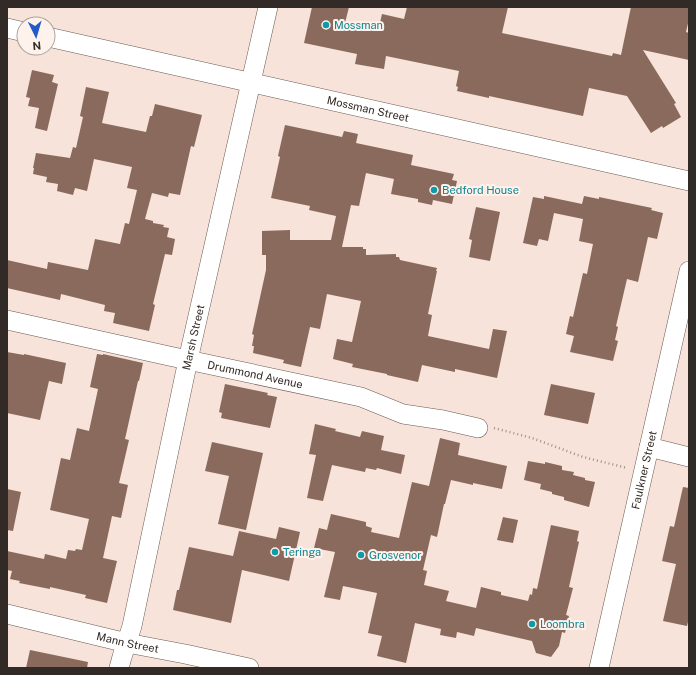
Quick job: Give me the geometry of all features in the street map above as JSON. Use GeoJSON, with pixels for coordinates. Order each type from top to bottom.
{"type":"FeatureCollection","features":[{"type":"Feature","properties":{"kind":"street","name":"Marsh Street"},"geometry":{"type":"LineString","coordinates":[[120,668],[132,626],[188,360],[268,7]]}},
{"type":"Feature","properties":{"kind":"street","name":"Mossman Street"},"geometry":{"type":"LineString","coordinates":[[56,39],[689,181]]}},
{"type":"Feature","properties":{"kind":"street","name":"Faulkner Street"},"geometry":{"type":"LineString","coordinates":[[599,668],[689,272]]}},
{"type":"Feature","properties":{"kind":"street","name":"Drummond Avenue"},"geometry":{"type":"LineString","coordinates":[[7,320],[361,397],[403,414],[487,428]]}},
{"type":"Feature","properties":{"kind":"street"},"geometry":{"type":"LineString","coordinates":[[649,447],[689,457]]}},
{"type":"Feature","properties":{"kind":"street","name":"Mann Street"},"geometry":{"type":"LineString","coordinates":[[7,614],[127,643],[249,668]]}},
{"type":"Feature","properties":{"kind":"path"},"geometry":{"type":"LineString","coordinates":[[487,428],[532,438],[583,458],[622,466]]}},
{"type":"Feature","properties":{"kind":"building"},"geometry":{"type":"Polygon","coordinates":[[[312,7],[349,7],[345,23],[378,31],[382,14],[404,19],[407,7],[508,7],[502,33],[612,56],[613,53],[621,55],[631,7],[689,7],[689,19],[686,32],[689,33],[689,60],[643,50],[676,103],[674,104],[681,117],[663,128],[662,126],[651,133],[627,96],[589,88],[583,116],[489,96],[489,98],[457,91],[458,87],[456,86],[459,71],[386,56],[384,69],[355,64],[357,54],[304,43],[312,7]]]}},
{"type":"Feature","properties":{"kind":"building"},"geometry":{"type":"Polygon","coordinates":[[[32,70],[54,75],[52,82],[58,84],[47,131],[35,128],[39,108],[28,106],[30,98],[26,97],[32,70]]]}},
{"type":"Feature","properties":{"kind":"building"},"geometry":{"type":"Polygon","coordinates":[[[86,87],[109,92],[102,123],[146,132],[155,104],[202,115],[194,147],[191,146],[180,195],[169,193],[168,197],[152,193],[145,219],[169,228],[167,237],[175,239],[172,255],[165,254],[153,304],[155,305],[149,331],[113,323],[115,313],[104,311],[105,305],[61,294],[60,300],[7,288],[7,260],[47,269],[48,262],[88,270],[95,239],[120,244],[125,223],[129,224],[137,190],[127,188],[132,167],[94,159],[87,191],[75,188],[73,195],[57,191],[58,184],[46,182],[47,177],[33,174],[36,153],[70,158],[73,147],[76,148],[83,117],[80,116],[86,87]]]}},
{"type":"Feature","properties":{"kind":"building"},"geometry":{"type":"Polygon","coordinates":[[[285,125],[342,137],[344,131],[358,134],[356,143],[413,155],[411,165],[454,174],[452,180],[457,181],[452,204],[433,200],[432,205],[418,202],[418,199],[391,194],[394,179],[366,173],[359,206],[351,205],[342,247],[363,247],[363,249],[366,249],[366,255],[396,254],[396,257],[399,257],[400,260],[437,268],[428,314],[432,315],[428,336],[489,349],[493,329],[507,331],[497,378],[455,369],[455,372],[422,365],[418,382],[352,367],[353,364],[333,359],[337,339],[352,342],[361,301],[327,294],[320,329],[310,327],[301,367],[283,363],[284,360],[253,353],[254,346],[252,346],[254,335],[252,334],[266,270],[266,255],[262,255],[262,231],[290,230],[290,240],[331,240],[336,216],[309,210],[310,206],[271,198],[285,125]]]}},
{"type":"Feature","properties":{"kind":"building"},"geometry":{"type":"Polygon","coordinates":[[[544,196],[582,204],[584,196],[599,199],[599,197],[652,208],[651,210],[663,213],[657,239],[648,237],[638,282],[627,279],[616,326],[618,327],[615,340],[618,341],[613,361],[570,352],[574,336],[566,334],[570,316],[573,317],[583,273],[587,274],[593,244],[579,241],[583,219],[554,213],[548,241],[539,239],[537,246],[523,243],[533,197],[544,199],[544,196]]]}},
{"type":"Feature","properties":{"kind":"building"},"geometry":{"type":"Polygon","coordinates":[[[476,207],[500,212],[490,261],[469,257],[472,240],[469,239],[476,207]]]}},
{"type":"Feature","properties":{"kind":"building"},"geometry":{"type":"Polygon","coordinates":[[[7,352],[66,363],[62,384],[49,381],[40,420],[7,413],[7,352]]]}},
{"type":"Feature","properties":{"kind":"building"},"geometry":{"type":"Polygon","coordinates":[[[97,354],[143,363],[125,439],[129,440],[119,483],[128,485],[121,518],[112,516],[103,558],[117,561],[107,603],[85,598],[86,595],[50,587],[50,589],[19,583],[20,581],[10,579],[12,571],[7,570],[7,551],[44,559],[45,554],[66,559],[68,550],[82,550],[89,519],[50,510],[61,458],[70,460],[77,428],[89,431],[98,389],[90,387],[97,354]]]}},
{"type":"Feature","properties":{"kind":"building"},"geometry":{"type":"Polygon","coordinates":[[[225,384],[268,393],[267,395],[277,397],[270,428],[221,418],[222,413],[219,412],[225,384]]]}},
{"type":"Feature","properties":{"kind":"building"},"geometry":{"type":"Polygon","coordinates":[[[551,384],[595,393],[588,424],[544,415],[551,384]]]}},
{"type":"Feature","properties":{"kind":"building"},"geometry":{"type":"Polygon","coordinates":[[[315,424],[360,437],[362,431],[384,436],[381,450],[405,455],[401,474],[377,468],[376,470],[366,468],[365,472],[332,465],[323,501],[307,498],[316,455],[309,454],[315,424]]]}},
{"type":"Feature","properties":{"kind":"building"},"geometry":{"type":"Polygon","coordinates":[[[440,438],[460,443],[458,455],[507,466],[502,489],[451,480],[437,537],[431,535],[423,570],[427,571],[424,585],[449,591],[446,601],[476,608],[481,587],[501,592],[501,595],[528,601],[530,594],[532,595],[533,588],[537,589],[551,525],[579,531],[577,541],[579,542],[569,587],[573,588],[566,615],[569,616],[565,633],[562,632],[559,646],[551,657],[536,653],[532,641],[476,628],[474,636],[457,632],[456,638],[440,635],[441,629],[415,623],[406,663],[377,656],[382,636],[368,633],[377,593],[343,586],[340,600],[324,597],[335,552],[314,548],[319,528],[327,530],[331,514],[366,522],[366,526],[372,528],[371,532],[399,538],[412,482],[429,486],[440,438]]]}},
{"type":"Feature","properties":{"kind":"building"},"geometry":{"type":"Polygon","coordinates":[[[212,442],[263,453],[246,530],[218,524],[229,476],[205,471],[212,442]]]}},
{"type":"Feature","properties":{"kind":"building"},"geometry":{"type":"Polygon","coordinates":[[[528,461],[545,464],[545,462],[562,466],[562,470],[574,472],[573,475],[595,482],[589,507],[564,500],[564,497],[540,489],[541,484],[524,480],[528,461]]]}},
{"type":"Feature","properties":{"kind":"building"},"geometry":{"type":"Polygon","coordinates":[[[683,487],[689,488],[689,618],[687,626],[663,621],[676,564],[662,561],[670,526],[674,527],[683,487]]]}},
{"type":"Feature","properties":{"kind":"building"},"geometry":{"type":"Polygon","coordinates":[[[7,489],[21,492],[13,531],[7,530],[7,489]]]}},
{"type":"Feature","properties":{"kind":"building"},"geometry":{"type":"Polygon","coordinates":[[[503,517],[518,520],[513,543],[497,540],[503,517]]]}},
{"type":"Feature","properties":{"kind":"building"},"geometry":{"type":"Polygon","coordinates":[[[279,527],[300,532],[289,581],[242,570],[231,623],[173,610],[189,547],[233,556],[239,531],[276,539],[279,527]]]}},
{"type":"Feature","properties":{"kind":"building"},"geometry":{"type":"Polygon","coordinates":[[[30,650],[88,662],[87,668],[26,668],[30,650]]]}},
{"type":"Feature","properties":{"kind":"place","name":"Mossman"},"geometry":{"type":"Point","coordinates":[326,25]}},
{"type":"Feature","properties":{"kind":"place","name":"Bedford House"},"geometry":{"type":"Point","coordinates":[434,190]}},
{"type":"Feature","properties":{"kind":"place","name":"Teringa"},"geometry":{"type":"Point","coordinates":[275,552]}},
{"type":"Feature","properties":{"kind":"place","name":"Grosvenor"},"geometry":{"type":"Point","coordinates":[361,555]}},
{"type":"Feature","properties":{"kind":"place","name":"Loombra"},"geometry":{"type":"Point","coordinates":[532,624]}}]}
